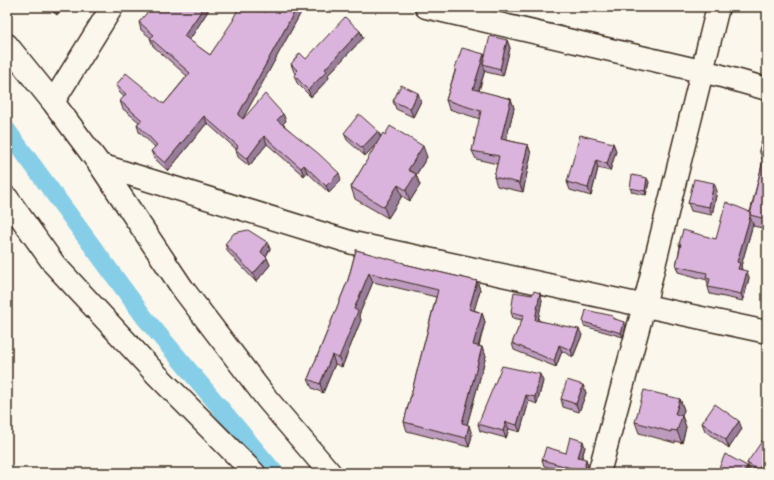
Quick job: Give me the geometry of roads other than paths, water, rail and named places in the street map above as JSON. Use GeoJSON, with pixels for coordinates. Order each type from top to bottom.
{"type":"FeatureCollection","features":[{"type":"Feature","properties":{"kind":"street"},"geometry":{"type":"LineString","coordinates":[[53,102],[112,7]]}},
{"type":"Feature","properties":{"kind":"street"},"geometry":{"type":"LineString","coordinates":[[426,7],[702,71],[767,89]]}},
{"type":"Feature","properties":{"kind":"street"},"geometry":{"type":"LineString","coordinates":[[599,473],[644,306],[718,7]]}},
{"type":"Feature","properties":{"kind":"street"},"geometry":{"type":"LineString","coordinates":[[7,45],[53,102],[100,165],[183,289],[267,399],[330,473]]}},
{"type":"Feature","properties":{"kind":"street"},"geometry":{"type":"LineString","coordinates":[[100,165],[353,243],[767,332]]}},
{"type":"Feature","properties":{"kind":"street"},"geometry":{"type":"LineString","coordinates":[[7,198],[54,264],[157,375],[254,473]]}},
{"type":"Feature","properties":{"kind":"waterway"},"geometry":{"type":"LineString","coordinates":[[7,130],[145,318],[275,473]]}}]}
